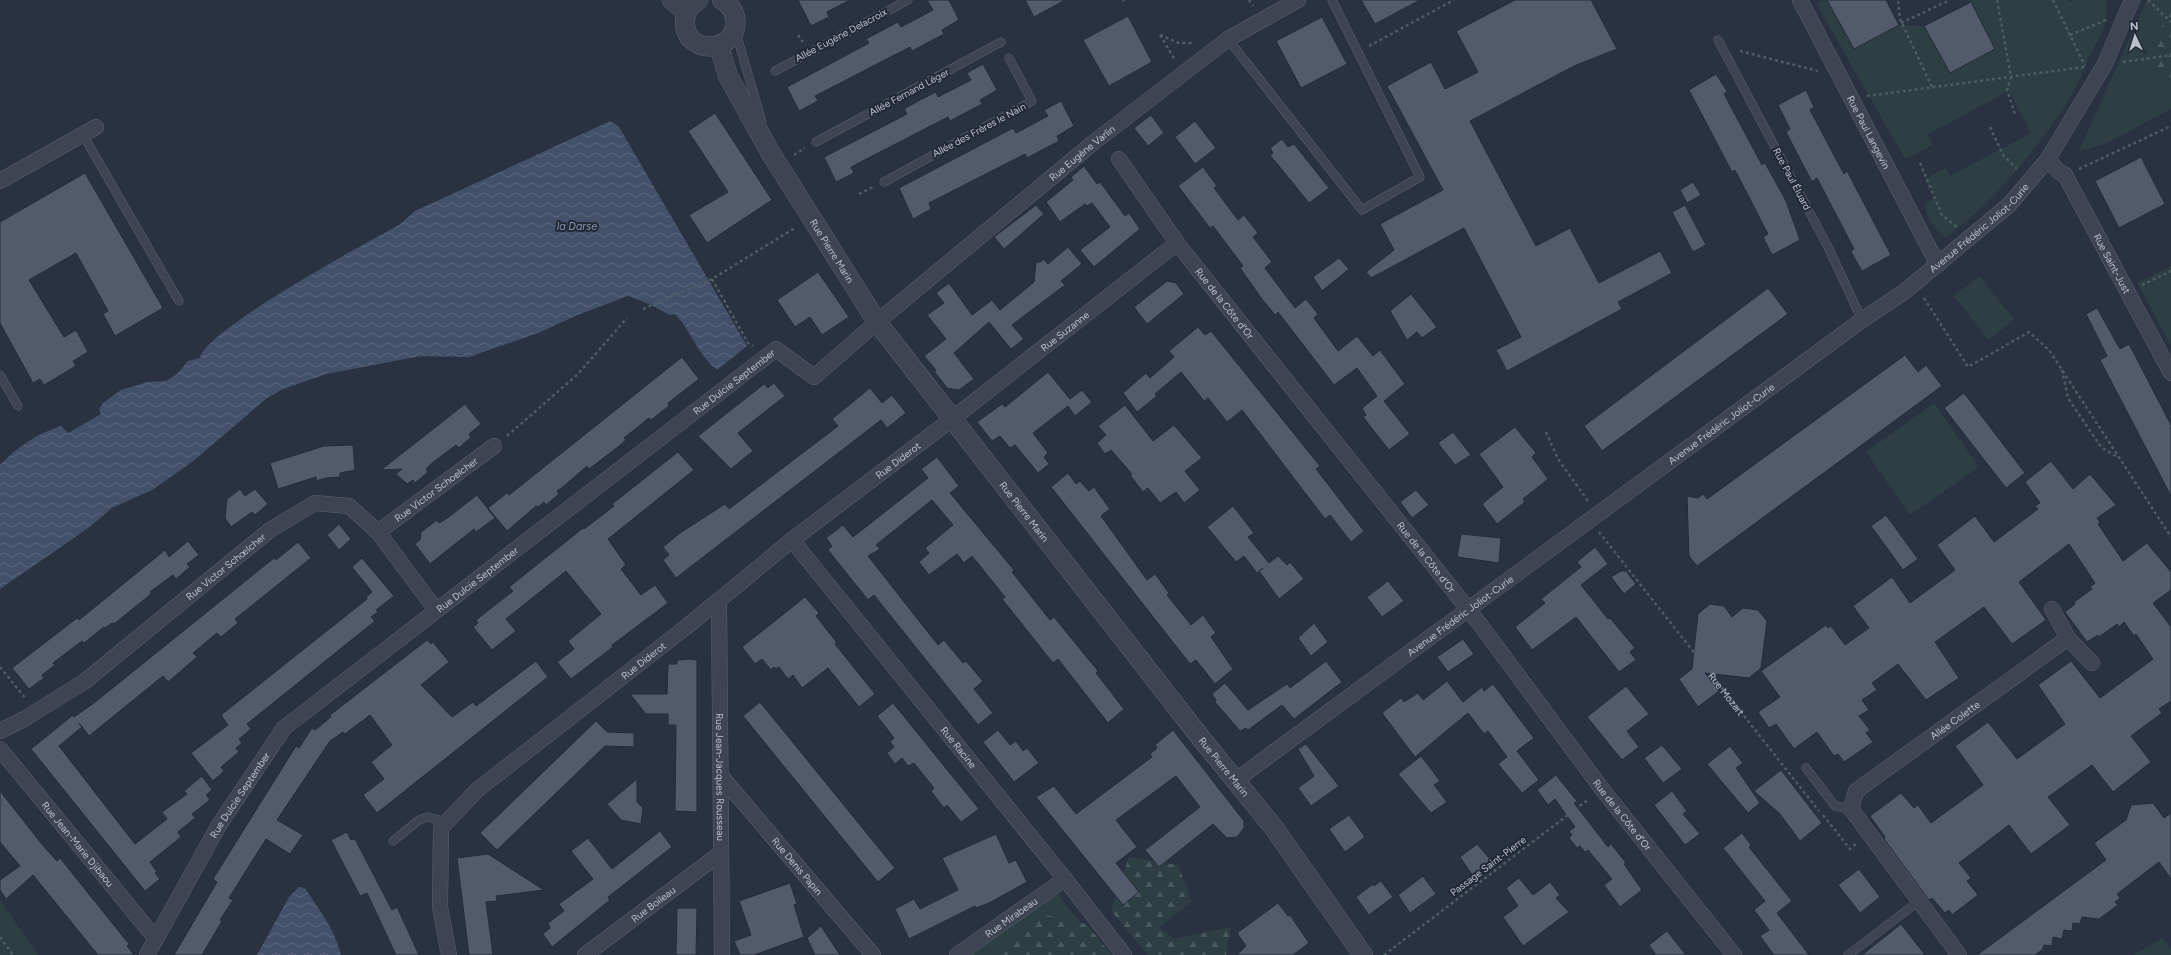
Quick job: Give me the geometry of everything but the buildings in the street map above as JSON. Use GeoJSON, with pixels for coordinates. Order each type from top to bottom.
{"type":"FeatureCollection","features":[{"type":"Feature","properties":{"kind":"street"},"geometry":{"type":"LineString","coordinates":[[672,0],[692,6],[685,29],[695,42],[706,47],[719,46],[726,42],[735,29],[734,13],[730,6],[722,0]]}},
{"type":"Feature","properties":{"kind":"street","name":"Rue Eugène Varlin"},"geometry":{"type":"LineString","coordinates":[[877,322],[1093,143],[1182,74],[1224,42],[1298,0]]}},
{"type":"Feature","properties":{"kind":"street","name":"Rue Paul Langevin"},"geometry":{"type":"LineString","coordinates":[[1800,0],[1938,265]]}},
{"type":"Feature","properties":{"kind":"street","name":"Avenue Frédéric Joliot-Curie"},"geometry":{"type":"LineString","coordinates":[[1236,780],[1862,320],[1915,284],[2009,205],[2048,159],[2105,64],[2130,5]]}},
{"type":"Feature","properties":{"kind":"street","name":"Rue Pierre Marin"},"geometry":{"type":"LineString","coordinates":[[719,46],[728,76],[774,158],[877,322],[1200,737],[1274,828],[1363,955]]}},
{"type":"Feature","properties":{"kind":"street"},"geometry":{"type":"LineString","coordinates":[[0,181],[96,127]]}},
{"type":"Feature","properties":{"kind":"street","name":"Rue de la Côte d'Or"},"geometry":{"type":"LineString","coordinates":[[1119,159],[1177,243],[1468,610],[1602,789],[1734,955]]}},
{"type":"Feature","properties":{"kind":"street","name":"Rue Saint-Just"},"geometry":{"type":"LineString","coordinates":[[2048,159],[2058,171],[2065,175],[2171,373]]}},
{"type":"Feature","properties":{"kind":"street","name":"Rue Suzanne"},"geometry":{"type":"LineString","coordinates":[[952,419],[1177,243]]}},
{"type":"Feature","properties":{"kind":"street","name":"Rue Dulcie September"},"geometry":{"type":"LineString","coordinates":[[147,955],[219,825],[284,728],[776,349],[814,377],[877,322]]}},
{"type":"Feature","properties":{"kind":"street","name":"Rue Diderot"},"geometry":{"type":"LineString","coordinates":[[448,955],[440,906],[441,828],[446,822],[477,790],[719,600],[792,540],[952,419]]}},
{"type":"Feature","properties":{"kind":"street","name":"Rue Victor Schoelcher"},"geometry":{"type":"LineString","coordinates":[[378,532],[494,446]]}},
{"type":"Feature","properties":{"kind":"street","name":"Rue Victor Schœlcher"},"geometry":{"type":"LineString","coordinates":[[0,731],[36,712],[84,682],[270,530],[314,503],[349,506],[378,532],[436,610]]}},
{"type":"Feature","properties":{"kind":"street","name":"Rue Racine"},"geometry":{"type":"LineString","coordinates":[[792,540],[1065,879],[1124,955]]}},
{"type":"Feature","properties":{"kind":"street","name":"Rue Jean-Jacques Rousseau"},"geometry":{"type":"LineString","coordinates":[[719,600],[722,955]]}},
{"type":"Feature","properties":{"kind":"street"},"geometry":{"type":"LineString","coordinates":[[2052,609],[2068,638],[2092,663]]}},
{"type":"Feature","properties":{"kind":"street","name":"Allée Colette"},"geometry":{"type":"LineString","coordinates":[[1851,809],[1856,791],[2068,638]]}},
{"type":"Feature","properties":{"kind":"street","name":"Rue Jean-Marie Djibaou"},"geometry":{"type":"LineString","coordinates":[[0,749],[156,939]]}},
{"type":"Feature","properties":{"kind":"street","name":"Rue Denis Papin"},"geometry":{"type":"LineString","coordinates":[[721,776],[873,955]]}},
{"type":"Feature","properties":{"kind":"street"},"geometry":{"type":"LineString","coordinates":[[1851,809],[1960,955]]}},
{"type":"Feature","properties":{"kind":"street","name":"Rue Boileau"},"geometry":{"type":"LineString","coordinates":[[585,955],[721,852]]}},
{"type":"Feature","properties":{"kind":"street","name":"Rue Mirabeau"},"geometry":{"type":"LineString","coordinates":[[957,955],[1065,879]]}},
{"type":"Feature","properties":{"kind":"lane","name":"Allée Eugène Delacroix"},"geometry":{"type":"LineString","coordinates":[[775,71],[908,0]]}},
{"type":"Feature","properties":{"kind":"lane"},"geometry":{"type":"LineString","coordinates":[[1224,42],[1362,210],[1420,177],[1332,0]]}},
{"type":"Feature","properties":{"kind":"lane"},"geometry":{"type":"LineString","coordinates":[[735,29],[774,158]]}},
{"type":"Feature","properties":{"kind":"lane","name":"Allée Fernand Léger"},"geometry":{"type":"LineString","coordinates":[[816,142],[1001,42]]}},
{"type":"Feature","properties":{"kind":"lane","name":"Rue Paul Éluard"},"geometry":{"type":"LineString","coordinates":[[1720,43],[1828,247],[1862,320]]}},
{"type":"Feature","properties":{"kind":"lane","name":"Allée des Frères le Nain"},"geometry":{"type":"LineString","coordinates":[[884,182],[1032,101],[1010,58]]}},
{"type":"Feature","properties":{"kind":"lane"},"geometry":{"type":"LineString","coordinates":[[83,135],[179,301]]}},
{"type":"Feature","properties":{"kind":"lane"},"geometry":{"type":"LineString","coordinates":[[0,374],[18,406]]}},
{"type":"Feature","properties":{"kind":"lane"},"geometry":{"type":"LineString","coordinates":[[1806,768],[1835,806],[1851,809]]}},
{"type":"Feature","properties":{"kind":"lane"},"geometry":{"type":"LineString","coordinates":[[393,841],[419,820],[428,817],[446,822]]}},
{"type":"Feature","properties":{"kind":"lane"},"geometry":{"type":"LineString","coordinates":[[1848,955],[1919,901]]}},
{"type":"Feature","properties":{"kind":"path"},"geometry":{"type":"LineString","coordinates":[[1358,52],[1454,0]]}},
{"type":"Feature","properties":{"kind":"path"},"geometry":{"type":"LineString","coordinates":[[1901,23],[1950,0]]}},
{"type":"Feature","properties":{"kind":"path"},"geometry":{"type":"LineString","coordinates":[[1997,0],[2011,76],[2007,90],[2015,114]]}},
{"type":"Feature","properties":{"kind":"path"},"geometry":{"type":"LineString","coordinates":[[2053,0],[2085,67]]}},
{"type":"Feature","properties":{"kind":"path"},"geometry":{"type":"LineString","coordinates":[[2148,0],[2171,22]]}},
{"type":"Feature","properties":{"kind":"path"},"geometry":{"type":"LineString","coordinates":[[1898,1],[1901,23],[1932,87]]}},
{"type":"Feature","properties":{"kind":"path"},"geometry":{"type":"LineString","coordinates":[[2070,35],[2130,5]]}},
{"type":"Feature","properties":{"kind":"path"},"geometry":{"type":"LineString","coordinates":[[1182,74],[1160,35],[1179,43],[1224,42]]}},
{"type":"Feature","properties":{"kind":"path"},"geometry":{"type":"LineString","coordinates":[[1720,43],[1820,72],[1836,69]]}},
{"type":"Feature","properties":{"kind":"path"},"geometry":{"type":"LineString","coordinates":[[2132,61],[2170,56]]}},
{"type":"Feature","properties":{"kind":"path"},"geometry":{"type":"LineString","coordinates":[[1851,98],[2105,64]]}},
{"type":"Feature","properties":{"kind":"path"},"geometry":{"type":"LineString","coordinates":[[2065,175],[2171,126]]}},
{"type":"Feature","properties":{"kind":"path"},"geometry":{"type":"LineString","coordinates":[[1990,127],[2003,155],[2013,167],[2031,179]]}},
{"type":"Feature","properties":{"kind":"path"},"geometry":{"type":"LineString","coordinates":[[774,158],[816,142]]}},
{"type":"Feature","properties":{"kind":"path"},"geometry":{"type":"LineString","coordinates":[[1920,163],[1942,215],[1971,237]]}},
{"type":"Feature","properties":{"kind":"path"},"geometry":{"type":"LineString","coordinates":[[642,309],[710,280],[812,218]]}},
{"type":"Feature","properties":{"kind":"path"},"geometry":{"type":"LineString","coordinates":[[2128,292],[2171,272]]}},
{"type":"Feature","properties":{"kind":"path"},"geometry":{"type":"LineString","coordinates":[[710,280],[748,343],[752,346]]}},
{"type":"Feature","properties":{"kind":"path"},"geometry":{"type":"LineString","coordinates":[[1915,284],[1968,367],[2029,332],[2049,350],[2171,537]]}},
{"type":"Feature","properties":{"kind":"path"},"geometry":{"type":"LineString","coordinates":[[494,446],[578,374],[627,318]]}},
{"type":"Feature","properties":{"kind":"path"},"geometry":{"type":"LineString","coordinates":[[2061,368],[2068,398],[2101,447],[2120,459]]}},
{"type":"Feature","properties":{"kind":"path"},"geometry":{"type":"LineString","coordinates":[[1546,432],[1558,459],[1593,517]]}},
{"type":"Feature","properties":{"kind":"path","name":"Rue Mozart"},"geometry":{"type":"LineString","coordinates":[[1593,517],[1850,849],[1869,834]]}},
{"type":"Feature","properties":{"kind":"path"},"geometry":{"type":"LineString","coordinates":[[0,667],[36,712]]}},
{"type":"Feature","properties":{"kind":"path","name":"Passage Saint-Pierre"},"geometry":{"type":"LineString","coordinates":[[1384,955],[1602,789]]}},
{"type":"Feature","properties":{"kind":"path"},"geometry":{"type":"LineString","coordinates":[[0,936],[13,955]]}},
{"type":"Feature","properties":{"kind":"green space"},"geometry":{"type":"Polygon","coordinates":[[[1832,0],[1828,2],[1854,49],[1899,25],[1924,26],[1950,73],[1995,49],[1968,0],[2068,0],[2070,2],[2075,0],[2106,0],[2107,9],[2103,30],[2089,57],[2078,84],[2048,131],[1998,191],[1962,225],[1945,237],[1934,227],[1926,212],[1925,204],[1936,196],[1924,179],[1945,168],[1950,176],[2031,133],[2009,91],[1928,134],[1933,145],[1905,159],[1819,8],[1819,1],[1832,0]]]}},
{"type":"Feature","properties":{"kind":"green space"},"geometry":{"type":"Polygon","coordinates":[[[2147,0],[2171,0],[2171,109],[2105,144],[2079,151],[2147,0]]]}},
{"type":"Feature","properties":{"kind":"green space"},"geometry":{"type":"Polygon","coordinates":[[[2171,0],[2171,80],[2156,81],[2154,49],[2171,0]]]}},
{"type":"Feature","properties":{"kind":"green space"},"geometry":{"type":"Polygon","coordinates":[[[2171,266],[2171,346],[2137,283],[2171,266]]]}},
{"type":"Feature","properties":{"kind":"green space"},"geometry":{"type":"Polygon","coordinates":[[[1979,276],[2014,319],[1989,340],[1954,296],[1979,276]]]}},
{"type":"Feature","properties":{"kind":"green space"},"geometry":{"type":"Polygon","coordinates":[[[1934,403],[1979,467],[1910,515],[1866,452],[1934,403]]]}},
{"type":"Feature","properties":{"kind":"green space"},"geometry":{"type":"Polygon","coordinates":[[[1129,857],[1178,865],[1192,902],[1159,927],[1174,939],[1231,927],[1226,955],[1148,955],[1111,911],[1129,857]]]}},
{"type":"Feature","properties":{"kind":"green space"},"geometry":{"type":"Polygon","coordinates":[[[1055,891],[1106,955],[968,955],[1055,891]]]}},
{"type":"Feature","properties":{"kind":"green space"},"geometry":{"type":"Polygon","coordinates":[[[0,900],[38,955],[0,955],[0,900]]]}},
{"type":"Feature","properties":{"kind":"green space"},"geometry":{"type":"Polygon","coordinates":[[[1041,914],[1086,924],[1112,955],[987,955],[1041,914]]]}},
{"type":"Feature","properties":{"kind":"green space"},"geometry":{"type":"Polygon","coordinates":[[[2162,938],[2171,950],[2171,955],[2133,955],[2162,938]]]}},
{"type":"Feature","properties":{"kind":"water","name":"la Darse"},"geometry":{"type":"Polygon","coordinates":[[[610,121],[619,127],[747,346],[717,370],[710,364],[675,314],[670,315],[649,304],[628,296],[575,316],[541,332],[469,357],[421,356],[326,374],[281,390],[267,398],[192,462],[152,490],[112,508],[91,526],[0,589],[0,465],[21,446],[44,433],[61,426],[68,433],[101,414],[99,409],[104,402],[121,390],[147,382],[166,381],[176,375],[188,361],[200,358],[209,345],[256,308],[355,249],[399,225],[415,211],[610,121]]]}},
{"type":"Feature","properties":{"kind":"water"},"geometry":{"type":"Polygon","coordinates":[[[299,887],[305,888],[326,920],[335,937],[341,955],[257,955],[289,897],[299,887]]]}}]}
